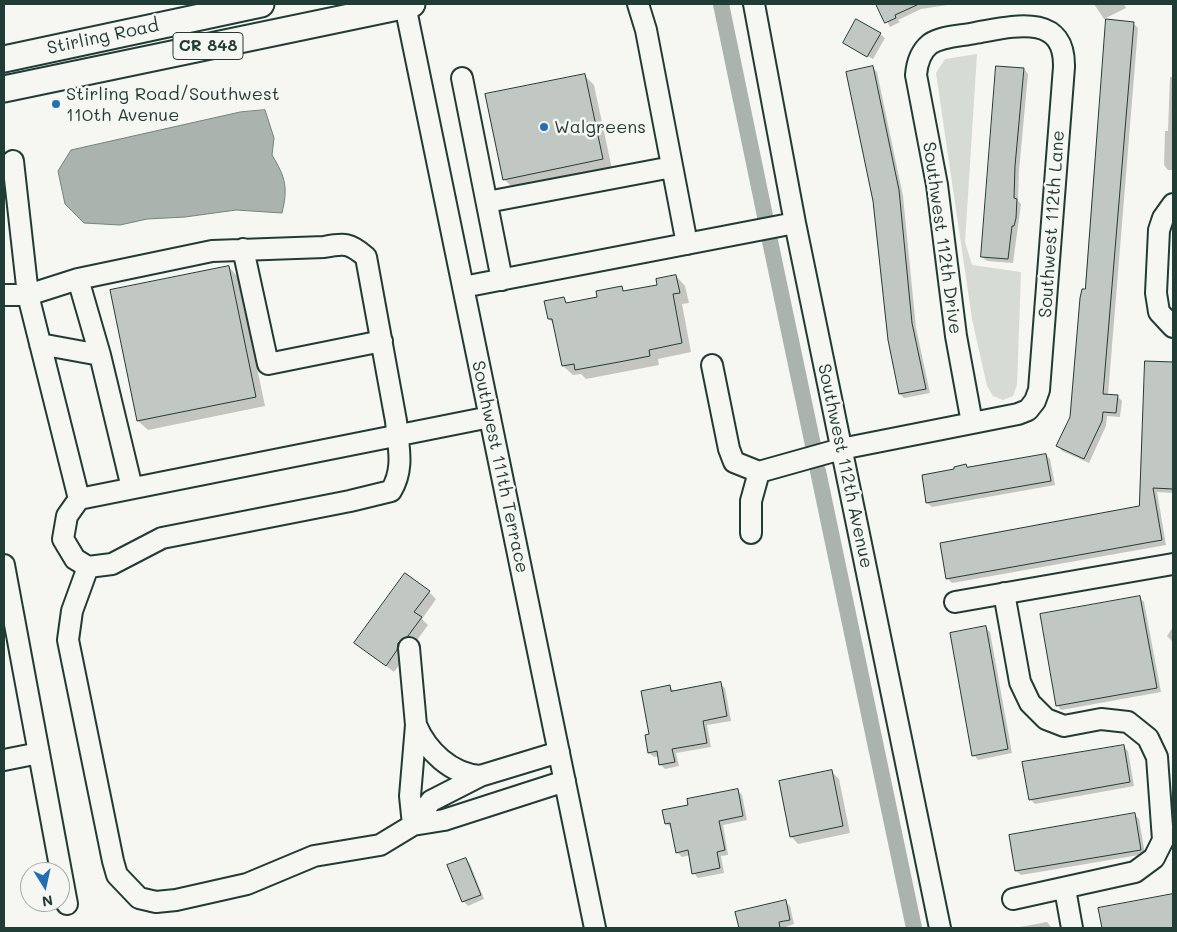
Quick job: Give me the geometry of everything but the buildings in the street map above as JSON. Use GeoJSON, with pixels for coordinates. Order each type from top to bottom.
{"type":"FeatureCollection","features":[{"type":"Feature","properties":{"kind":"main road","name":"Stirling Road"},"geometry":{"type":"LineString","coordinates":[[4,58],[262,4]]}},
{"type":"Feature","properties":{"kind":"main road","name":"Stirling Road"},"geometry":{"type":"LineString","coordinates":[[4,89],[408,4]]}},
{"type":"Feature","properties":{"kind":"street","name":"Southwest 111th Terrace"},"geometry":{"type":"LineString","coordinates":[[408,4],[463,287],[595,928]]}},
{"type":"Feature","properties":{"kind":"street"},"geometry":{"type":"LineString","coordinates":[[638,4],[648,41],[687,244]]}},
{"type":"Feature","properties":{"kind":"street","name":"Southwest 112th Avenue"},"geometry":{"type":"LineString","coordinates":[[754,4],[795,223],[940,928]]}},
{"type":"Feature","properties":{"kind":"street","name":"Southwest 112th Lane"},"geometry":{"type":"LineString","coordinates":[[921,54],[931,43],[939,40],[1021,25],[1044,29],[1055,38],[1064,57],[1039,390],[1035,401],[1028,410],[972,424]]}},
{"type":"Feature","properties":{"kind":"street","name":"Southwest 112th Drive"},"geometry":{"type":"LineString","coordinates":[[921,54],[916,75],[937,185],[956,336],[972,424]]}},
{"type":"Feature","properties":{"kind":"street"},"geometry":{"type":"LineString","coordinates":[[462,78],[502,280]]}},
{"type":"Feature","properties":{"kind":"street"},"geometry":{"type":"LineString","coordinates":[[13,161],[28,295],[79,499]]}},
{"type":"Feature","properties":{"kind":"street"},"geometry":{"type":"LineString","coordinates":[[487,202],[672,167]]}},
{"type":"Feature","properties":{"kind":"street"},"geometry":{"type":"LineString","coordinates":[[1169,323],[1156,303],[1156,284],[1159,230],[1172,205]]}},
{"type":"Feature","properties":{"kind":"street"},"geometry":{"type":"LineString","coordinates":[[463,287],[795,223]]}},
{"type":"Feature","properties":{"kind":"street"},"geometry":{"type":"LineString","coordinates":[[4,295],[28,295],[78,279],[212,251],[352,245],[366,257],[382,341],[397,437],[401,462],[398,479],[391,491],[350,502],[162,538],[112,564],[88,567],[75,559],[63,539],[67,516],[79,499],[397,437],[490,417]]}},
{"type":"Feature","properties":{"kind":"street"},"geometry":{"type":"LineString","coordinates":[[243,249],[268,364],[382,341]]}},
{"type":"Feature","properties":{"kind":"street"},"geometry":{"type":"LineString","coordinates":[[78,279],[100,355],[132,488]]}},
{"type":"Feature","properties":{"kind":"street"},"geometry":{"type":"LineString","coordinates":[[40,344],[100,355]]}},
{"type":"Feature","properties":{"kind":"street"},"geometry":{"type":"LineString","coordinates":[[712,365],[734,462],[759,472],[841,449],[972,424]]}},
{"type":"Feature","properties":{"kind":"street"},"geometry":{"type":"LineString","coordinates":[[751,533],[751,501],[759,472]]}},
{"type":"Feature","properties":{"kind":"street"},"geometry":{"type":"LineString","coordinates":[[955,602],[1173,564]]}},
{"type":"Feature","properties":{"kind":"street"},"geometry":{"type":"LineString","coordinates":[[4,566],[58,862]]}},
{"type":"Feature","properties":{"kind":"street"},"geometry":{"type":"LineString","coordinates":[[88,567],[72,611],[68,640],[113,862],[117,875],[139,898],[156,902],[176,900],[247,884],[314,856],[380,845],[413,825],[444,820],[565,781]]}},
{"type":"Feature","properties":{"kind":"street"},"geometry":{"type":"LineString","coordinates":[[1004,593],[1020,682],[1030,703],[1046,719],[1064,726],[1101,719],[1128,722],[1148,738],[1157,757],[1163,840],[1154,858],[1135,872],[1065,890],[1013,899]]}},
{"type":"Feature","properties":{"kind":"street"},"geometry":{"type":"LineString","coordinates":[[409,648],[416,725],[410,796],[413,825]]}},
{"type":"Feature","properties":{"kind":"street"},"geometry":{"type":"LineString","coordinates":[[416,725],[420,735],[436,755],[454,769],[469,775],[480,776]]}},
{"type":"Feature","properties":{"kind":"street"},"geometry":{"type":"LineString","coordinates":[[413,825],[430,801],[480,776],[559,752]]}},
{"type":"Feature","properties":{"kind":"street"},"geometry":{"type":"LineString","coordinates":[[4,760],[39,754]]}},
{"type":"Feature","properties":{"kind":"street"},"geometry":{"type":"LineString","coordinates":[[1065,890],[1072,928]]}},
{"type":"Feature","properties":{"kind":"shaded area"},"geometry":{"type":"Polygon","coordinates":[[[977,54],[965,242],[972,265],[1021,272],[1017,385],[1013,396],[1003,400],[993,396],[987,386],[972,319],[936,73],[945,59],[977,54]]]}},
{"type":"Feature","properties":{"kind":"shaded area"},"geometry":{"type":"Polygon","coordinates":[[[265,110],[274,138],[272,155],[284,183],[285,197],[282,213],[236,210],[185,217],[147,219],[120,225],[84,223],[65,204],[58,171],[71,150],[240,112],[265,110]]]}},
{"type":"Feature","properties":{"kind":"waterway"},"geometry":{"type":"LineString","coordinates":[[721,4],[765,216]]}},
{"type":"Feature","properties":{"kind":"waterway"},"geometry":{"type":"LineString","coordinates":[[770,241],[813,445]]}},
{"type":"Feature","properties":{"kind":"waterway"},"geometry":{"type":"LineString","coordinates":[[818,471],[914,928]]}},
{"type":"Feature","properties":{"kind":"place","name":"Stirling Road/Southwest 110th Avenue"},"geometry":{"type":"Point","coordinates":[56,104]}},
{"type":"Feature","properties":{"kind":"place","name":"Walgreens"},"geometry":{"type":"Point","coordinates":[544,127]}}]}
